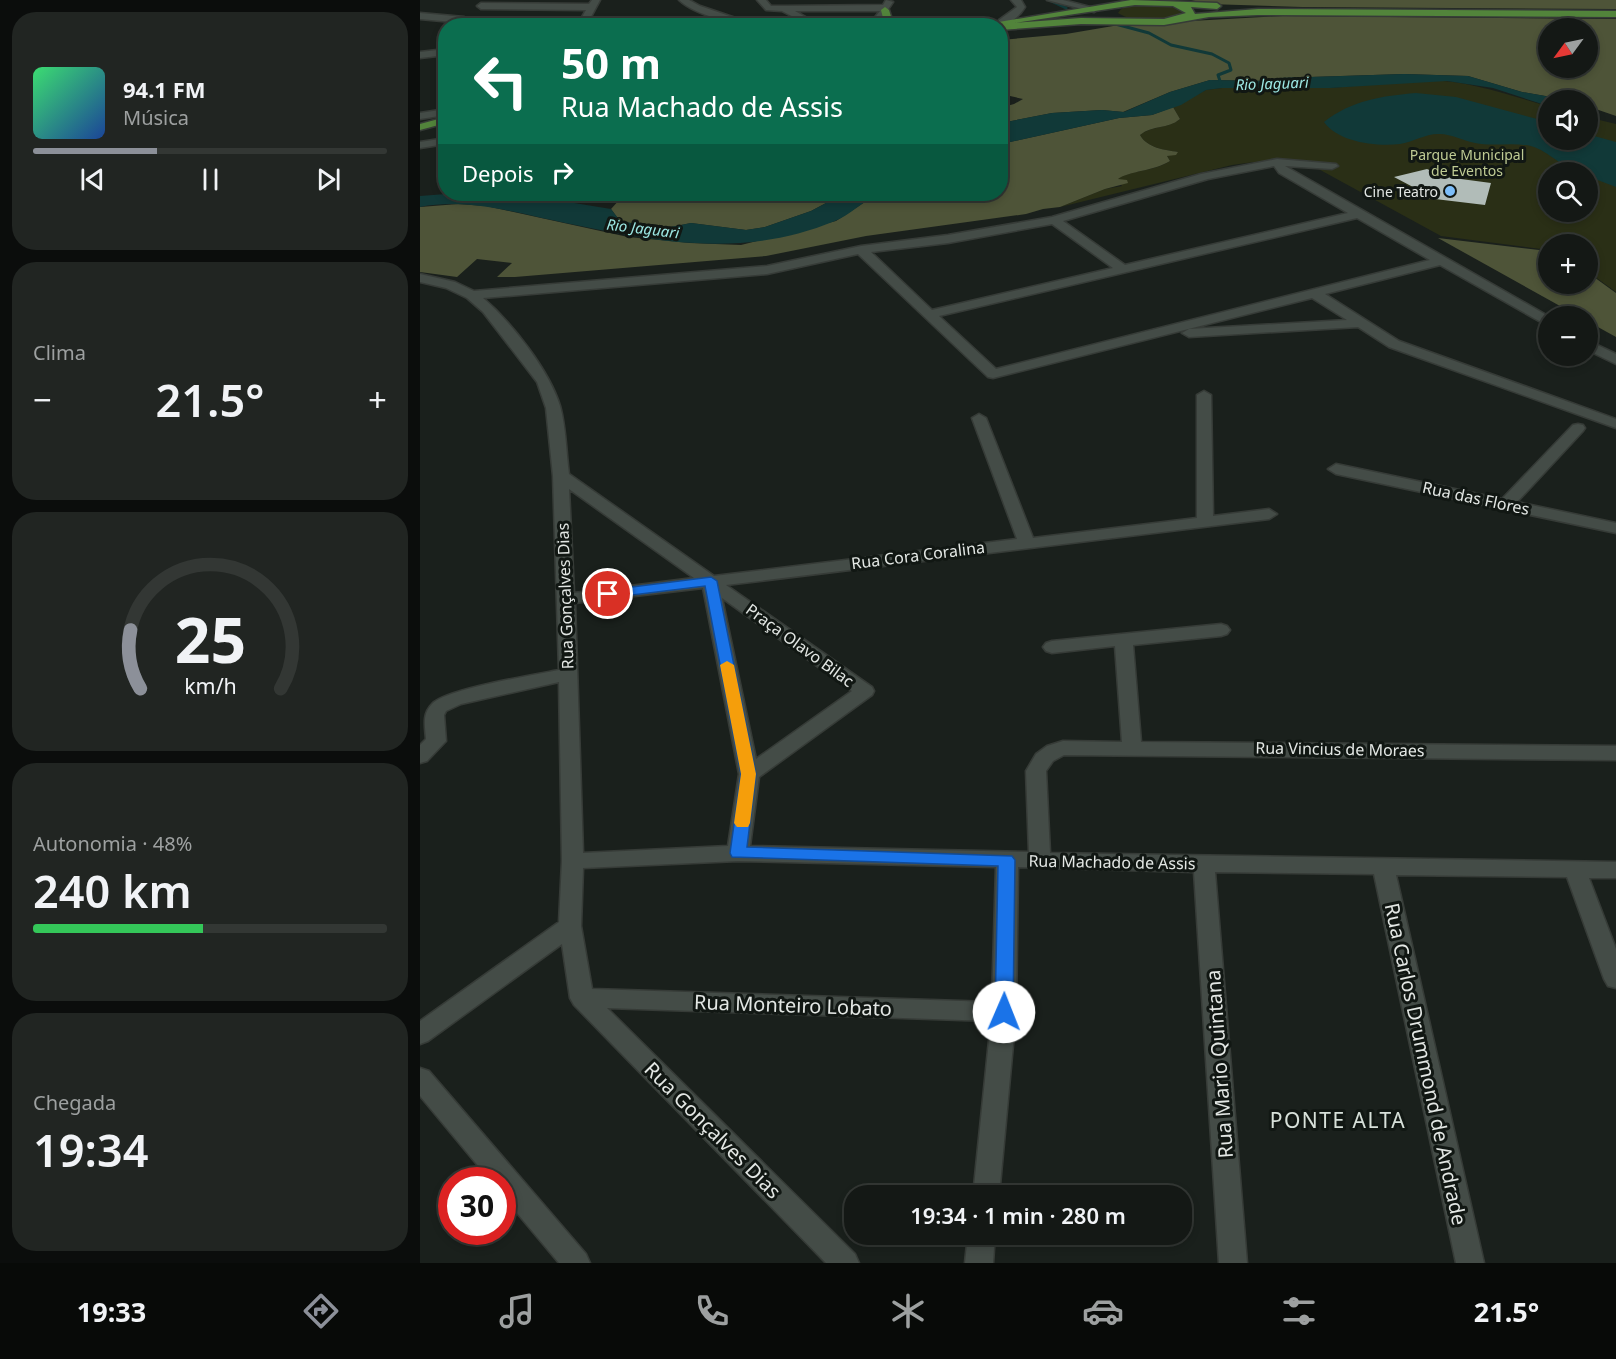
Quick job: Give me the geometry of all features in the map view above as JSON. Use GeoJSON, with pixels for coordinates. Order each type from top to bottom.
{"type":"FeatureCollection","features":[{"type":"Feature","properties":{"kind":"main road"},"geometry":{"type":"LineString","coordinates":[[1008,24],[1131,1],[1169,1],[1180,4],[1286,9],[1616,13]]}},
{"type":"Feature","properties":{"kind":"main road"},"geometry":{"type":"LineString","coordinates":[[1131,1],[1112,8],[1110,12],[1134,21]]}},
{"type":"Feature","properties":{"kind":"main road"},"geometry":{"type":"LineString","coordinates":[[1178,20],[1191,14],[1190,10],[1180,4]]}},
{"type":"Feature","properties":{"kind":"main road"},"geometry":{"type":"LineString","coordinates":[[1008,25],[1072,21],[1178,20],[1209,14],[1258,12],[1616,13]]}},
{"type":"Feature","properties":{"kind":"main road"},"geometry":{"type":"LineString","coordinates":[[420,128],[438,122]]}},
{"type":"Feature","properties":{"kind":"main road"},"geometry":{"type":"LineString","coordinates":[[420,128],[438,127]]}},
{"type":"Feature","properties":{"kind":"street"},"geometry":{"type":"LineString","coordinates":[[468,18],[492,0]]}},
{"type":"Feature","properties":{"kind":"street"},"geometry":{"type":"LineString","coordinates":[[683,0],[697,9],[727,18]]}},
{"type":"Feature","properties":{"kind":"street"},"geometry":{"type":"LineString","coordinates":[[1008,20],[1021,7],[1020,3],[1015,0]]}},
{"type":"Feature","properties":{"kind":"street"},"geometry":{"type":"LineString","coordinates":[[1051,0],[1094,9]]}},
{"type":"Feature","properties":{"kind":"street"},"geometry":{"type":"LineString","coordinates":[[481,6],[594,4]]}},
{"type":"Feature","properties":{"kind":"street"},"geometry":{"type":"LineString","coordinates":[[586,18],[594,4]]}},
{"type":"Feature","properties":{"kind":"street"},"geometry":{"type":"LineString","coordinates":[[723,17],[756,7],[784,9],[887,6]]}},
{"type":"Feature","properties":{"kind":"street"},"geometry":{"type":"LineString","coordinates":[[784,9],[801,18]]}},
{"type":"Feature","properties":{"kind":"street"},"geometry":{"type":"LineString","coordinates":[[420,16],[438,19]]}},
{"type":"Feature","properties":{"kind":"street"},"geometry":{"type":"LineString","coordinates":[[420,55],[438,53]]}},
{"type":"Feature","properties":{"kind":"street"},"geometry":{"type":"LineString","coordinates":[[420,116],[438,113]]}},
{"type":"Feature","properties":{"kind":"street"},"geometry":{"type":"LineString","coordinates":[[420,145],[438,142]]}},
{"type":"Feature","properties":{"kind":"street"},"geometry":{"type":"LineString","coordinates":[[1277,162],[1283,171],[1538,316]]}},
{"type":"Feature","properties":{"kind":"street"},"geometry":{"type":"LineString","coordinates":[[420,278],[450,285],[472,295],[584,284],[735,274],[767,270],[861,250],[948,240],[1054,220],[1241,167],[1277,162],[1332,166]]}},
{"type":"Feature","properties":{"kind":"street"},"geometry":{"type":"LineString","coordinates":[[930,314],[1358,214]]}},
{"type":"Feature","properties":{"kind":"street"},"geometry":{"type":"LineString","coordinates":[[1054,220],[1123,269]]}},
{"type":"Feature","properties":{"kind":"street"},"geometry":{"type":"LineString","coordinates":[[861,250],[993,374],[1442,261]]}},
{"type":"Feature","properties":{"kind":"street"},"geometry":{"type":"LineString","coordinates":[[1314,294],[1394,344],[1616,424]]}},
{"type":"Feature","properties":{"kind":"street","name":"Rua Gonçalves Dias"},"geometry":{"type":"LineString","coordinates":[[472,295],[489,309],[544,382],[553,408],[561,476],[567,599],[573,861],[570,926],[582,998],[845,1263]]}},
{"type":"Feature","properties":{"kind":"street"},"geometry":{"type":"LineString","coordinates":[[1171,329],[1189,333],[1358,323]]}},
{"type":"Feature","properties":{"kind":"street"},"geometry":{"type":"LineString","coordinates":[[1598,350],[1616,360]]}},
{"type":"Feature","properties":{"kind":"street"},"geometry":{"type":"LineString","coordinates":[[1204,395],[1205,520]]}},
{"type":"Feature","properties":{"kind":"street"},"geometry":{"type":"LineString","coordinates":[[979,418],[1026,542]]}},
{"type":"Feature","properties":{"kind":"street"},"geometry":{"type":"LineString","coordinates":[[1507,504],[1578,428]]}},
{"type":"Feature","properties":{"kind":"street","name":"Rua das Flores"},"geometry":{"type":"LineString","coordinates":[[1336,469],[1616,528]]}},
{"type":"Feature","properties":{"kind":"street","name":"Praça Olavo Bilac"},"geometry":{"type":"LineString","coordinates":[[561,476],[865,691],[749,774]]}},
{"type":"Feature","properties":{"kind":"street","name":"Rua Cora Coralina"},"geometry":{"type":"LineString","coordinates":[[567,599],[1269,514]]}},
{"type":"Feature","properties":{"kind":"street"},"geometry":{"type":"LineString","coordinates":[[711,581],[749,774],[738,853]]}},
{"type":"Feature","properties":{"kind":"street"},"geometry":{"type":"LineString","coordinates":[[1052,647],[1221,630]]}},
{"type":"Feature","properties":{"kind":"street"},"geometry":{"type":"LineString","coordinates":[[1124,639],[1132,747]]}},
{"type":"Feature","properties":{"kind":"street"},"geometry":{"type":"LineString","coordinates":[[420,756],[436,741],[434,715],[439,707],[455,699],[567,674]]}},
{"type":"Feature","properties":{"kind":"street","name":"Rua Vincius de Moraes"},"geometry":{"type":"LineString","coordinates":[[1040,860],[1036,771],[1047,754],[1063,748],[1616,753]]}},
{"type":"Feature","properties":{"kind":"street","name":"Rua Machado de Assis"},"geometry":{"type":"LineString","coordinates":[[573,861],[738,853],[1204,864],[1616,870]]}},
{"type":"Feature","properties":{"kind":"street"},"geometry":{"type":"LineString","coordinates":[[987,1185],[1004,1012],[1007,860]]}},
{"type":"Feature","properties":{"kind":"street","name":"Rua Mario Quintana"},"geometry":{"type":"LineString","coordinates":[[1204,864],[1233,1263]]}},
{"type":"Feature","properties":{"kind":"street","name":"Rua Carlos Drummond de Andrade"},"geometry":{"type":"LineString","coordinates":[[1383,865],[1470,1263]]}},
{"type":"Feature","properties":{"kind":"street"},"geometry":{"type":"LineString","coordinates":[[1575,870],[1616,979]]}},
{"type":"Feature","properties":{"kind":"street"},"geometry":{"type":"LineString","coordinates":[[420,1034],[570,926]]}},
{"type":"Feature","properties":{"kind":"street","name":"Rua Monteiro Lobato"},"geometry":{"type":"LineString","coordinates":[[582,998],[1004,1012]]}},
{"type":"Feature","properties":{"kind":"street"},"geometry":{"type":"LineString","coordinates":[[420,1078],[576,1263]]}},
{"type":"Feature","properties":{"kind":"street"},"geometry":{"type":"LineString","coordinates":[[979,1263],[981,1245]]}},
{"type":"Feature","properties":{"kind":"green space"},"geometry":{"type":"Polygon","coordinates":[[[1191,0],[1616,0],[1616,9],[1302,7],[1208,4],[1191,0]]]}},
{"type":"Feature","properties":{"kind":"green space"},"geometry":{"type":"Polygon","coordinates":[[[1163,4],[1182,11],[1181,14],[1158,21],[1149,21],[1132,19],[1118,13],[1132,5],[1163,4]]]}},
{"type":"Feature","properties":{"kind":"green space"},"geometry":{"type":"Polygon","coordinates":[[[1283,16],[1538,18],[1538,78],[1598,78],[1598,19],[1616,19],[1616,116],[1598,110],[1598,90],[1538,90],[1538,95],[1468,76],[1404,74],[1279,78],[1267,81],[1210,80],[1170,92],[1123,112],[1102,110],[1052,113],[1008,122],[1008,106],[1023,99],[1008,96],[1008,39],[1066,34],[1119,25],[1283,16]]]}},
{"type":"Feature","properties":{"kind":"green space","name":"Parque Municipal de Eventos"},"geometry":{"type":"Polygon","coordinates":[[[1428,80],[1459,83],[1538,103],[1538,150],[1598,150],[1598,120],[1616,124],[1616,292],[1598,279],[1598,234],[1538,234],[1538,249],[1441,236],[1302,160],[1232,165],[1060,207],[1105,189],[1122,186],[1117,179],[1122,176],[1170,161],[1167,156],[1178,152],[1152,146],[1140,135],[1180,119],[1173,107],[1206,90],[1330,88],[1428,80]]]}},
{"type":"Feature","properties":{"kind":"green space"},"geometry":{"type":"Polygon","coordinates":[[[1173,107],[1180,119],[1170,125],[1150,129],[1140,135],[1152,146],[1178,152],[1176,155],[1167,156],[1170,161],[1123,176],[1118,179],[1127,180],[1128,183],[1105,189],[1060,207],[1026,214],[866,236],[766,256],[515,277],[497,277],[512,263],[477,259],[457,277],[420,272],[420,207],[458,204],[486,206],[628,237],[741,245],[836,221],[866,201],[1008,201],[1008,142],[1119,118],[1152,115],[1173,107]]]}},
{"type":"Feature","properties":{"kind":"green space"},"geometry":{"type":"Polygon","coordinates":[[[618,201],[830,201],[811,211],[765,227],[746,230],[691,223],[671,227],[636,224],[620,221],[611,209],[618,201]]]}},
{"type":"Feature","properties":{"kind":"green space"},"geometry":{"type":"Polygon","coordinates":[[[1438,238],[1538,250],[1538,294],[1438,238]]]}},
{"type":"Feature","properties":{"kind":"green space"},"geometry":{"type":"Polygon","coordinates":[[[1598,280],[1616,293],[1616,337],[1598,327],[1598,306],[1560,306],[1539,294],[1598,294],[1598,280]]]}},
{"type":"Feature","properties":{"kind":"water","name":"Rio Jaguari"},"geometry":{"type":"Polygon","coordinates":[[[1404,74],[1468,76],[1538,95],[1538,103],[1493,88],[1447,81],[1330,88],[1222,88],[1206,90],[1181,105],[1152,115],[1119,118],[1008,142],[1008,122],[1052,113],[1102,110],[1124,112],[1170,92],[1210,80],[1267,81],[1279,78],[1404,74]]]}},
{"type":"Feature","properties":{"kind":"water"},"geometry":{"type":"Polygon","coordinates":[[[1416,93],[1456,97],[1538,119],[1538,149],[1527,145],[1482,144],[1440,134],[1400,144],[1369,144],[1348,139],[1330,129],[1324,122],[1356,104],[1416,93]]]}},
{"type":"Feature","properties":{"kind":"water"},"geometry":{"type":"Polygon","coordinates":[[[1598,137],[1616,142],[1616,187],[1598,180],[1598,162],[1560,162],[1541,150],[1598,150],[1598,137]]]}},
{"type":"Feature","properties":{"kind":"water","name":"Rio Jaguari"},"geometry":{"type":"Polygon","coordinates":[[[438,195],[438,201],[568,202],[611,209],[620,221],[636,224],[671,227],[691,223],[746,230],[765,227],[811,211],[830,201],[866,201],[835,221],[798,234],[761,241],[725,244],[653,239],[481,206],[451,204],[420,207],[420,196],[438,195]]]}},
{"type":"Feature","properties":{"kind":"building","name":"Cine Teatro"},"geometry":{"type":"Polygon","coordinates":[[[1427,169],[1446,177],[1491,183],[1485,205],[1410,196],[1413,187],[1394,177],[1427,169]]]}},
{"type":"Feature","properties":{"kind":"waterway"},"geometry":{"type":"LineString","coordinates":[[1049,0],[1066,8]]}},
{"type":"Feature","properties":{"kind":"waterway","name":"Rio Jaguari"},"geometry":{"type":"LineString","coordinates":[[1108,22],[1149,33],[1171,45],[1212,54],[1229,63],[1231,70],[1218,75],[1221,84]]}},
{"type":"Feature","properties":{"kind":"slow traffic"},"geometry":{"type":"LineString","coordinates":[[727,665],[749,774],[742,823]]}},
{"type":"Feature","properties":{"kind":"place","name":"Cine Teatro"},"geometry":{"type":"Point","coordinates":[1450,191]}},
{"type":"Feature","properties":{"kind":"district","name":"PONTE ALTA"},"geometry":{"type":"Point","coordinates":[1338,1120]}},
{"type":"Feature","properties":{"kind":"route"},"geometry":{"type":"LineString","coordinates":[[608,594],[711,581],[749,774],[738,853],[1007,860],[1004,1012]]}}]}
